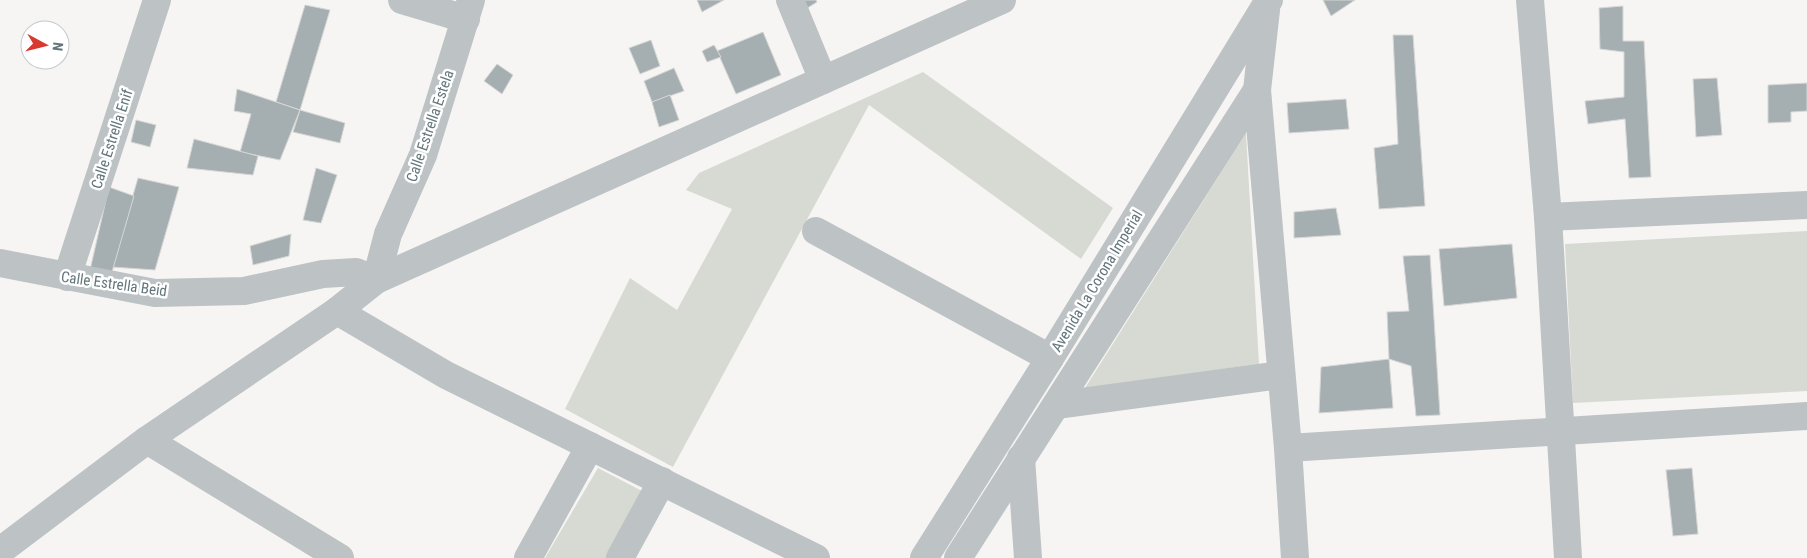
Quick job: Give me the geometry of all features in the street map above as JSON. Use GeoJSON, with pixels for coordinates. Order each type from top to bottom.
{"type":"FeatureCollection","features":[{"type":"Feature","properties":{"kind":"street","name":"Calle Estrella Enif"},"geometry":{"type":"LineString","coordinates":[[67,277],[157,0]]}},
{"type":"Feature","properties":{"kind":"street"},"geometry":{"type":"LineString","coordinates":[[402,0],[468,9]]}},
{"type":"Feature","properties":{"kind":"street"},"geometry":{"type":"LineString","coordinates":[[790,0],[823,80]]}},
{"type":"Feature","properties":{"kind":"street"},"geometry":{"type":"LineString","coordinates":[[0,551],[147,440],[337,311],[376,280],[1002,0]]}},
{"type":"Feature","properties":{"kind":"street"},"geometry":{"type":"LineString","coordinates":[[1530,0],[1548,218],[1568,558]]}},
{"type":"Feature","properties":{"kind":"street","name":"Avenida La Corona Imperial"},"geometry":{"type":"LineString","coordinates":[[958,558],[1021,458],[1058,405],[1257,90],[1268,1]]}},
{"type":"Feature","properties":{"kind":"street","name":"Avenida La Corona Imperial"},"geometry":{"type":"LineString","coordinates":[[924,558],[1050,358],[1268,1]]}},
{"type":"Feature","properties":{"kind":"street","name":"Calle Estrella Estela"},"geometry":{"type":"LineString","coordinates":[[376,280],[388,234],[423,155],[468,9]]}},
{"type":"Feature","properties":{"kind":"street"},"geometry":{"type":"LineString","coordinates":[[1257,90],[1296,558]]}},
{"type":"Feature","properties":{"kind":"street"},"geometry":{"type":"LineString","coordinates":[[1548,218],[1807,205]]}},
{"type":"Feature","properties":{"kind":"street"},"geometry":{"type":"LineString","coordinates":[[816,231],[1050,358]]}},
{"type":"Feature","properties":{"kind":"street","name":"Calle Estrella Beid"},"geometry":{"type":"LineString","coordinates":[[0,263],[155,293],[244,291],[323,274],[356,272],[376,280]]}},
{"type":"Feature","properties":{"kind":"street"},"geometry":{"type":"LineString","coordinates":[[337,311],[446,375],[816,558]]}},
{"type":"Feature","properties":{"kind":"street"},"geometry":{"type":"LineString","coordinates":[[1058,405],[1280,375]]}},
{"type":"Feature","properties":{"kind":"street"},"geometry":{"type":"LineString","coordinates":[[1288,448],[1807,416]]}},
{"type":"Feature","properties":{"kind":"street"},"geometry":{"type":"LineString","coordinates":[[147,440],[340,558]]}},
{"type":"Feature","properties":{"kind":"street"},"geometry":{"type":"LineString","coordinates":[[528,558],[590,446]]}},
{"type":"Feature","properties":{"kind":"street"},"geometry":{"type":"LineString","coordinates":[[1021,458],[1028,558]]}},
{"type":"Feature","properties":{"kind":"street"},"geometry":{"type":"LineString","coordinates":[[620,558],[662,481]]}},
{"type":"Feature","properties":{"kind":"shaded area"},"geometry":{"type":"Polygon","coordinates":[[[923,72],[1113,208],[1081,259],[869,105],[673,467],[565,409],[630,278],[677,310],[732,209],[686,190],[699,173],[923,72]]]}},
{"type":"Feature","properties":{"kind":"shaded area"},"geometry":{"type":"Polygon","coordinates":[[[1246,133],[1259,364],[1085,388],[1246,133]]]}},
{"type":"Feature","properties":{"kind":"shaded area"},"geometry":{"type":"Polygon","coordinates":[[[1807,231],[1807,391],[1573,403],[1565,244],[1807,231]]]}},
{"type":"Feature","properties":{"kind":"shaded area"},"geometry":{"type":"Polygon","coordinates":[[[598,468],[642,491],[606,558],[545,558],[598,468]]]}},
{"type":"Feature","properties":{"kind":"building"},"geometry":{"type":"Polygon","coordinates":[[[697,0],[724,0],[702,12],[697,0]]]}},
{"type":"Feature","properties":{"kind":"building"},"geometry":{"type":"Polygon","coordinates":[[[800,0],[816,0],[817,2],[804,10],[800,0]]]}},
{"type":"Feature","properties":{"kind":"building"},"geometry":{"type":"Polygon","coordinates":[[[1323,0],[1355,0],[1331,16],[1323,0]]]}},
{"type":"Feature","properties":{"kind":"building"},"geometry":{"type":"Polygon","coordinates":[[[305,5],[330,10],[300,110],[276,102],[305,5]]]}},
{"type":"Feature","properties":{"kind":"building"},"geometry":{"type":"Polygon","coordinates":[[[1623,6],[1623,41],[1644,41],[1651,177],[1629,178],[1625,119],[1588,124],[1585,101],[1624,97],[1624,52],[1600,49],[1599,8],[1623,6]]]}},
{"type":"Feature","properties":{"kind":"building"},"geometry":{"type":"Polygon","coordinates":[[[763,32],[781,75],[736,94],[717,51],[763,32]]]}},
{"type":"Feature","properties":{"kind":"building"},"geometry":{"type":"Polygon","coordinates":[[[1393,35],[1413,35],[1425,206],[1379,209],[1374,148],[1398,144],[1393,35]]]}},
{"type":"Feature","properties":{"kind":"building"},"geometry":{"type":"Polygon","coordinates":[[[651,40],[660,66],[640,74],[629,48],[651,40]]]}},
{"type":"Feature","properties":{"kind":"building"},"geometry":{"type":"Polygon","coordinates":[[[714,45],[721,57],[707,62],[702,51],[714,45]]]}},
{"type":"Feature","properties":{"kind":"building"},"geometry":{"type":"Polygon","coordinates":[[[497,64],[513,75],[502,94],[484,81],[497,64]]]}},
{"type":"Feature","properties":{"kind":"building"},"geometry":{"type":"Polygon","coordinates":[[[674,68],[684,91],[652,102],[644,81],[674,68]]]}},
{"type":"Feature","properties":{"kind":"building"},"geometry":{"type":"Polygon","coordinates":[[[1717,78],[1722,135],[1696,137],[1693,79],[1717,78]]]}},
{"type":"Feature","properties":{"kind":"building"},"geometry":{"type":"Polygon","coordinates":[[[1807,83],[1807,111],[1791,112],[1791,122],[1768,123],[1768,85],[1807,83]]]}},
{"type":"Feature","properties":{"kind":"building"},"geometry":{"type":"Polygon","coordinates":[[[237,89],[300,110],[280,160],[240,152],[251,114],[234,111],[237,89]]]}},
{"type":"Feature","properties":{"kind":"building"},"geometry":{"type":"Polygon","coordinates":[[[670,95],[679,120],[659,127],[652,102],[670,95]]]}},
{"type":"Feature","properties":{"kind":"building"},"geometry":{"type":"Polygon","coordinates":[[[1346,99],[1349,129],[1289,133],[1287,103],[1346,99]]]}},
{"type":"Feature","properties":{"kind":"building"},"geometry":{"type":"Polygon","coordinates":[[[300,110],[345,123],[340,143],[293,132],[300,110]]]}},
{"type":"Feature","properties":{"kind":"building"},"geometry":{"type":"Polygon","coordinates":[[[136,120],[156,125],[150,147],[131,142],[136,120]]]}},
{"type":"Feature","properties":{"kind":"building"},"geometry":{"type":"Polygon","coordinates":[[[194,139],[258,156],[253,175],[187,168],[194,139]]]}},
{"type":"Feature","properties":{"kind":"building"},"geometry":{"type":"Polygon","coordinates":[[[316,168],[337,175],[321,223],[303,220],[316,168]]]}},
{"type":"Feature","properties":{"kind":"building"},"geometry":{"type":"Polygon","coordinates":[[[138,178],[179,187],[155,270],[112,267],[138,178]]]}},
{"type":"Feature","properties":{"kind":"building"},"geometry":{"type":"Polygon","coordinates":[[[109,187],[134,196],[112,272],[90,270],[109,187]]]}},
{"type":"Feature","properties":{"kind":"building"},"geometry":{"type":"Polygon","coordinates":[[[1336,208],[1341,235],[1294,238],[1294,212],[1336,208]]]}},
{"type":"Feature","properties":{"kind":"building"},"geometry":{"type":"Polygon","coordinates":[[[291,234],[289,256],[253,265],[250,246],[291,234]]]}},
{"type":"Feature","properties":{"kind":"building"},"geometry":{"type":"Polygon","coordinates":[[[1512,244],[1517,298],[1444,306],[1439,249],[1512,244]]]}},
{"type":"Feature","properties":{"kind":"building"},"geometry":{"type":"Polygon","coordinates":[[[1430,255],[1440,415],[1416,416],[1411,366],[1389,359],[1387,312],[1409,311],[1403,256],[1430,255]]]}},
{"type":"Feature","properties":{"kind":"building"},"geometry":{"type":"Polygon","coordinates":[[[1389,359],[1393,408],[1319,413],[1321,367],[1389,359]]]}},
{"type":"Feature","properties":{"kind":"building"},"geometry":{"type":"Polygon","coordinates":[[[1692,468],[1698,534],[1673,536],[1666,470],[1692,468]]]}}]}
